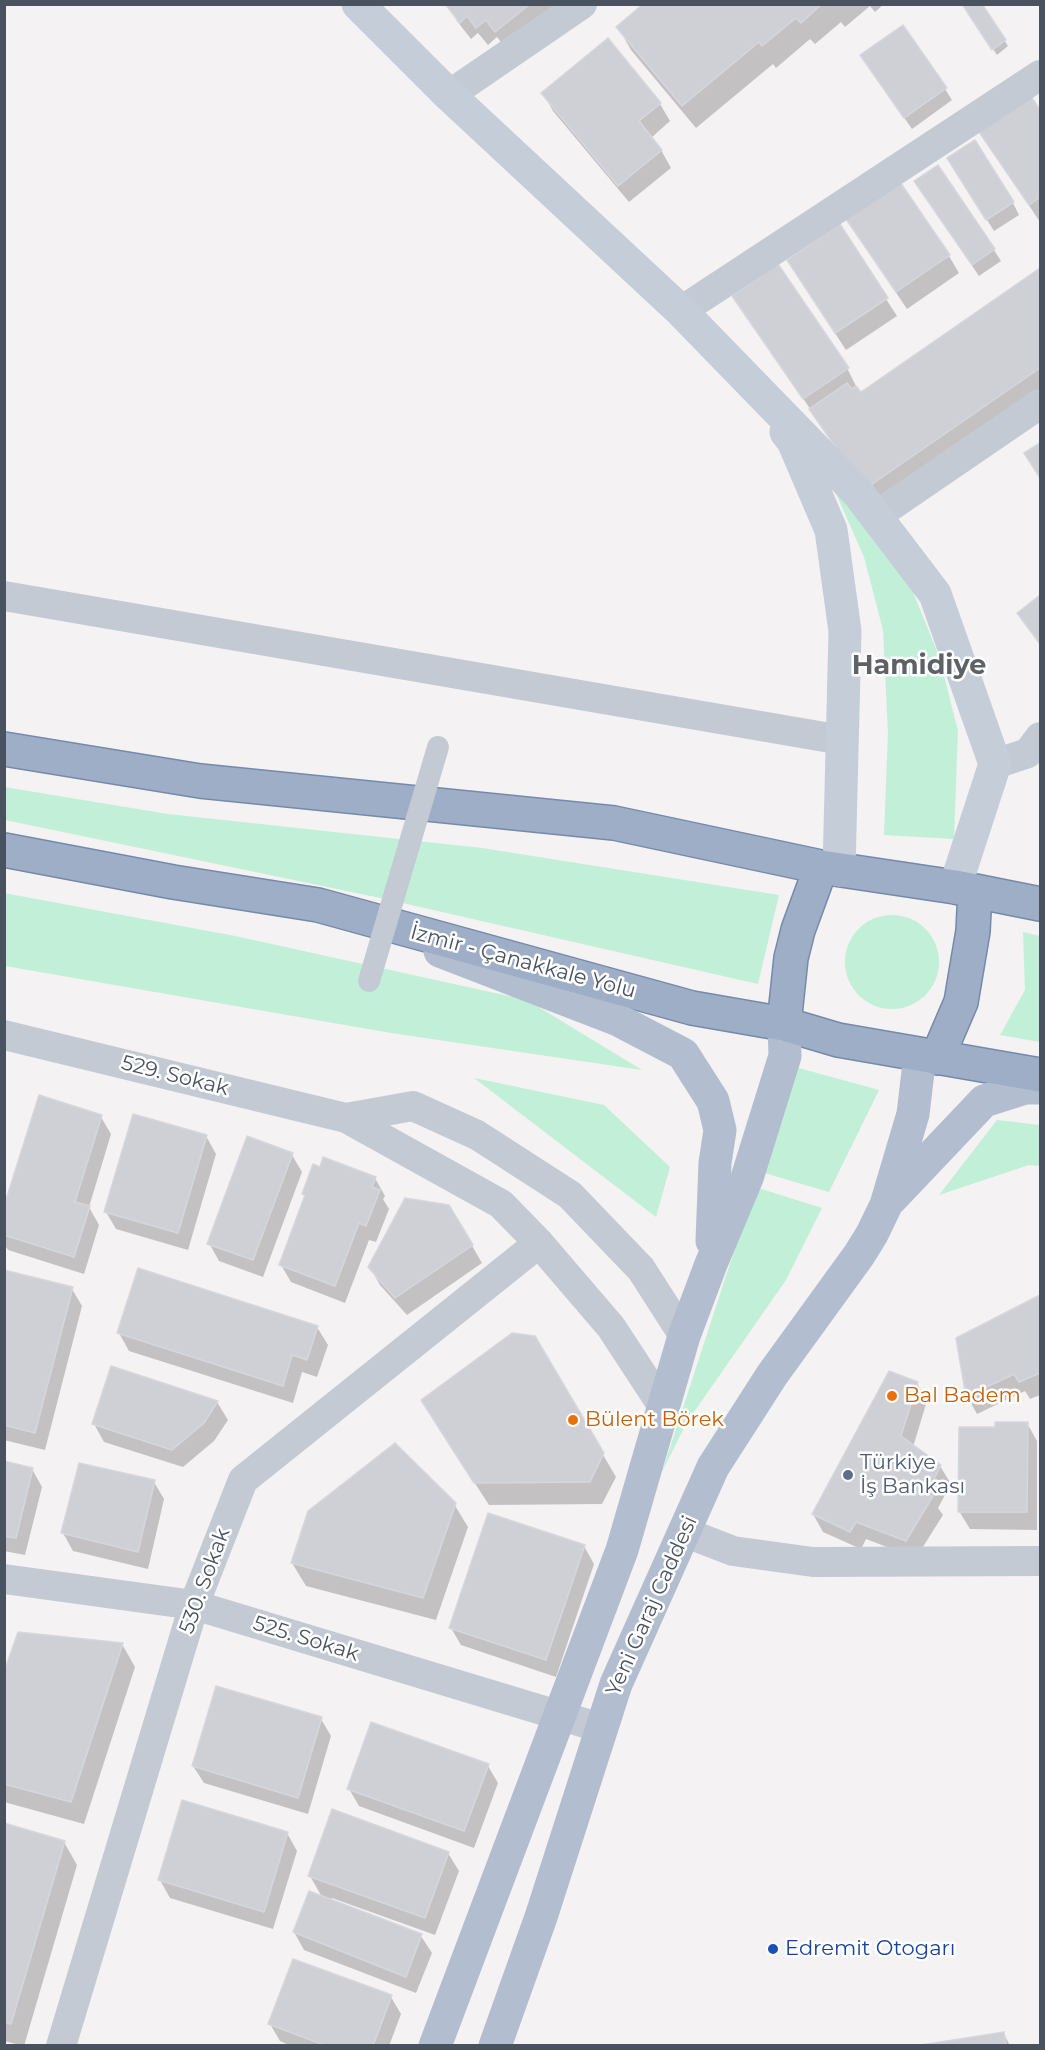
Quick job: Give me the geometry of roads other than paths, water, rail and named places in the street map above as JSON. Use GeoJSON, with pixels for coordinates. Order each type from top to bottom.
{"type":"FeatureCollection","features":[{"type":"Feature","properties":{"kind":"highway"},"geometry":{"type":"LineString","coordinates":[[4,749],[200,782],[614,823],[830,868],[965,889],[1041,904]]}},
{"type":"Feature","properties":{"kind":"highway","name":"İzmir - Çanakkale Yolu"},"geometry":{"type":"LineString","coordinates":[[4,850],[173,882],[318,905],[692,1008],[784,1024],[838,1040],[1041,1075]]}},
{"type":"Feature","properties":{"kind":"highway"},"geometry":{"type":"LineString","coordinates":[[784,1024],[791,958],[798,930],[830,868]]}},
{"type":"Feature","properties":{"kind":"highway"},"geometry":{"type":"LineString","coordinates":[[929,1057],[961,1002],[973,931],[965,889]]}},
{"type":"Feature","properties":{"kind":"main road"},"geometry":{"type":"LineString","coordinates":[[358,4],[449,94],[681,311],[858,493],[935,594],[995,764],[965,889]]}},
{"type":"Feature","properties":{"kind":"main road"},"geometry":{"type":"LineString","coordinates":[[681,311],[793,441],[831,530],[845,631],[842,740],[830,868]]}},
{"type":"Feature","properties":{"kind":"main road"},"geometry":{"type":"LineString","coordinates":[[318,905],[616,1019],[683,1054],[713,1101],[720,1130],[711,1264]]}},
{"type":"Feature","properties":{"kind":"main road","name":"Yeni Garaj Caddesi"},"geometry":{"type":"LineString","coordinates":[[435,2046],[622,1550],[684,1336],[747,1178],[785,1056],[784,1024]]}},
{"type":"Feature","properties":{"kind":"main road"},"geometry":{"type":"LineString","coordinates":[[886,1205],[929,1057]]}},
{"type":"Feature","properties":{"kind":"main road"},"geometry":{"type":"LineString","coordinates":[[886,1205],[984,1101],[1025,1088],[1041,1088]]}},
{"type":"Feature","properties":{"kind":"main road","name":"Yeni Garaj Caddesi"},"geometry":{"type":"LineString","coordinates":[[495,2046],[541,1917],[616,1684],[713,1467],[772,1375],[859,1255],[886,1205]]}},
{"type":"Feature","properties":{"kind":"street"},"geometry":{"type":"LineString","coordinates":[[449,94],[582,4]]}},
{"type":"Feature","properties":{"kind":"street"},"geometry":{"type":"LineString","coordinates":[[681,311],[1041,75]]}},
{"type":"Feature","properties":{"kind":"street"},"geometry":{"type":"LineString","coordinates":[[876,516],[1041,404]]}},
{"type":"Feature","properties":{"kind":"street"},"geometry":{"type":"LineString","coordinates":[[4,596],[842,740]]}},
{"type":"Feature","properties":{"kind":"street"},"geometry":{"type":"LineString","coordinates":[[995,764],[1028,753],[1041,737]]}},
{"type":"Feature","properties":{"kind":"street"},"geometry":{"type":"LineString","coordinates":[[369,981],[438,747]]}},
{"type":"Feature","properties":{"kind":"street","name":"529. Sokak"},"geometry":{"type":"LineString","coordinates":[[4,1035],[346,1118]]}},
{"type":"Feature","properties":{"kind":"street"},"geometry":{"type":"LineString","coordinates":[[346,1118],[413,1106],[477,1135],[570,1196],[641,1269],[684,1336]]}},
{"type":"Feature","properties":{"kind":"street"},"geometry":{"type":"LineString","coordinates":[[346,1118],[501,1204],[611,1326],[664,1408]]}},
{"type":"Feature","properties":{"kind":"street","name":"530. Sokak"},"geometry":{"type":"LineString","coordinates":[[61,2046],[194,1605],[243,1480],[539,1244]]}},
{"type":"Feature","properties":{"kind":"street"},"geometry":{"type":"LineString","coordinates":[[684,1532],[733,1551],[813,1562],[1041,1561]]}},
{"type":"Feature","properties":{"kind":"street","name":"525. Sokak"},"geometry":{"type":"LineString","coordinates":[[4,1579],[194,1605],[601,1728]]}},
{"type":"Feature","properties":{"kind":"place","name":"Bal Badem"},"geometry":{"type":"Point","coordinates":[892,1396]}},
{"type":"Feature","properties":{"kind":"place","name":"Bülent Börek"},"geometry":{"type":"Point","coordinates":[573,1420]}},
{"type":"Feature","properties":{"kind":"place","name":"Türkiye İş Bankası"},"geometry":{"type":"Point","coordinates":[848,1475]}},
{"type":"Feature","properties":{"kind":"place","name":"Edremit Otogarı"},"geometry":{"type":"Point","coordinates":[773,1949]}},
{"type":"Feature","properties":{"kind":"district","name":"Hamidiye"},"geometry":{"type":"Point","coordinates":[919,666]}}]}
